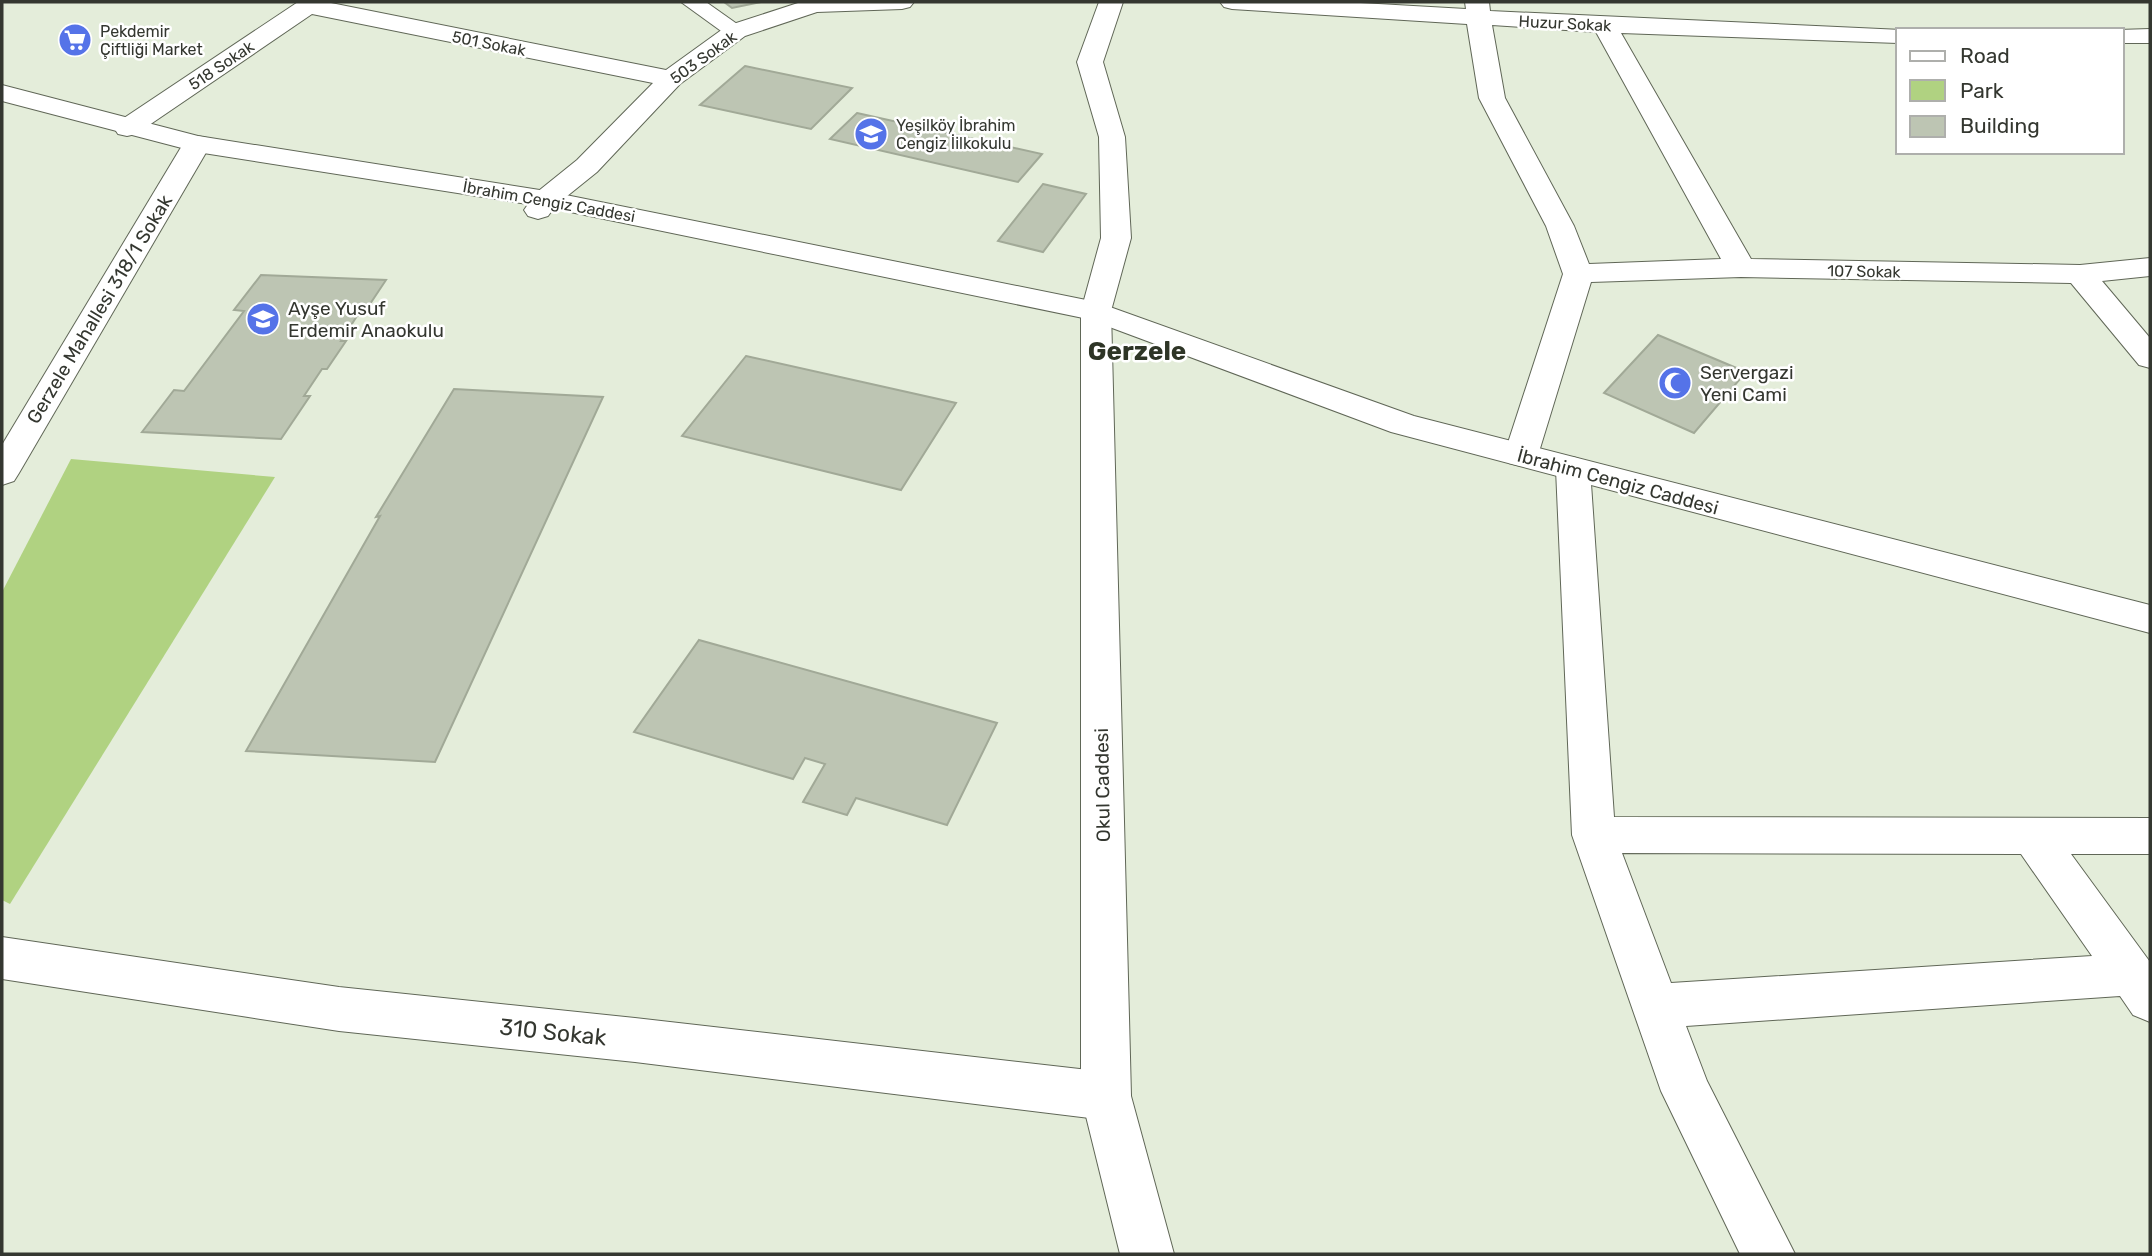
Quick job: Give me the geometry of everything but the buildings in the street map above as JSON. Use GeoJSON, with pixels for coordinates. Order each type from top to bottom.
{"type":"FeatureCollection","features":[{"type":"Feature","properties":{"kind":"street"},"geometry":{"type":"LineString","coordinates":[[692,2],[736,31]]}},
{"type":"Feature","properties":{"kind":"street","name":"503 Sokak"},"geometry":{"type":"LineString","coordinates":[[542,204],[587,166],[671,79],[736,31],[815,5],[902,2]]}},
{"type":"Feature","properties":{"kind":"street","name":"Okul Caddesi"},"geometry":{"type":"LineString","coordinates":[[1111,2],[1090,62],[1112,138],[1116,237],[1096,311],[1106,1096],[1147,1254]]}},
{"type":"Feature","properties":{"kind":"street","name":"Huzur Sokak"},"geometry":{"type":"LineString","coordinates":[[1232,2],[1477,10],[1604,25],[1896,36]]}},
{"type":"Feature","properties":{"kind":"street","name":"501 Sokak"},"geometry":{"type":"LineString","coordinates":[[311,4],[671,79]]}},
{"type":"Feature","properties":{"kind":"street","name":"518 Sokak"},"geometry":{"type":"LineString","coordinates":[[127,128],[311,4]]}},
{"type":"Feature","properties":{"kind":"street"},"geometry":{"type":"LineString","coordinates":[[1477,10],[1492,98],[1560,226],[1578,274],[1521,455]]}},
{"type":"Feature","properties":{"kind":"street"},"geometry":{"type":"LineString","coordinates":[[1604,25],[1741,268]]}},
{"type":"Feature","properties":{"kind":"street"},"geometry":{"type":"LineString","coordinates":[[2124,36],[2150,36]]}},
{"type":"Feature","properties":{"kind":"street","name":"İbrahim Cengiz Caddesi"},"geometry":{"type":"LineString","coordinates":[[2,93],[194,150]]}},
{"type":"Feature","properties":{"kind":"street","name":"İbrahim Cengiz Caddesi"},"geometry":{"type":"LineString","coordinates":[[2,105],[194,150],[542,204],[1002,306],[1096,311],[1403,424],[2150,619]]}},
{"type":"Feature","properties":{"kind":"street","name":"Gerzele Mahallesi 318/1 Sokak"},"geometry":{"type":"LineString","coordinates":[[2,473],[194,150]]}},
{"type":"Feature","properties":{"kind":"street","name":"107 Sokak"},"geometry":{"type":"LineString","coordinates":[[1578,274],[1741,268],[2081,274],[2150,267]]}},
{"type":"Feature","properties":{"kind":"street"},"geometry":{"type":"LineString","coordinates":[[2081,274],[2150,358]]}},
{"type":"Feature","properties":{"kind":"street"},"geometry":{"type":"LineString","coordinates":[[1573,469],[1594,835],[1686,1091],[1768,1254]]}},
{"type":"Feature","properties":{"kind":"street"},"geometry":{"type":"LineString","coordinates":[[1594,835],[2150,836]]}},
{"type":"Feature","properties":{"kind":"street"},"geometry":{"type":"LineString","coordinates":[[2033,836],[2141,987]]}},
{"type":"Feature","properties":{"kind":"street","name":"310 Sokak"},"geometry":{"type":"LineString","coordinates":[[2,958],[339,1009],[649,1042],[1106,1096]]}},
{"type":"Feature","properties":{"kind":"street"},"geometry":{"type":"LineString","coordinates":[[1656,1006],[2141,987]]}},
{"type":"Feature","properties":{"kind":"green space"},"geometry":{"type":"Polygon","coordinates":[[[71,459],[275,477],[10,904],[2,900],[2,592],[71,459]]]}},
{"type":"Feature","properties":{"kind":"place","name":"Pekdemir Çiftliği Market"},"geometry":{"type":"Point","coordinates":[75,40]}},
{"type":"Feature","properties":{"kind":"place","name":"Yeşilköy İbrahim Cengiz İilkokulu"},"geometry":{"type":"Point","coordinates":[871,134]}},
{"type":"Feature","properties":{"kind":"place","name":"Ayşe Yusuf Erdemir Anaokulu"},"geometry":{"type":"Point","coordinates":[263,319]}},
{"type":"Feature","properties":{"kind":"place","name":"Servergazi Yeni Cami"},"geometry":{"type":"Point","coordinates":[1675,383]}},
{"type":"Feature","properties":{"kind":"district","name":"Gerzele"},"geometry":{"type":"Point","coordinates":[1137,351]}}]}
